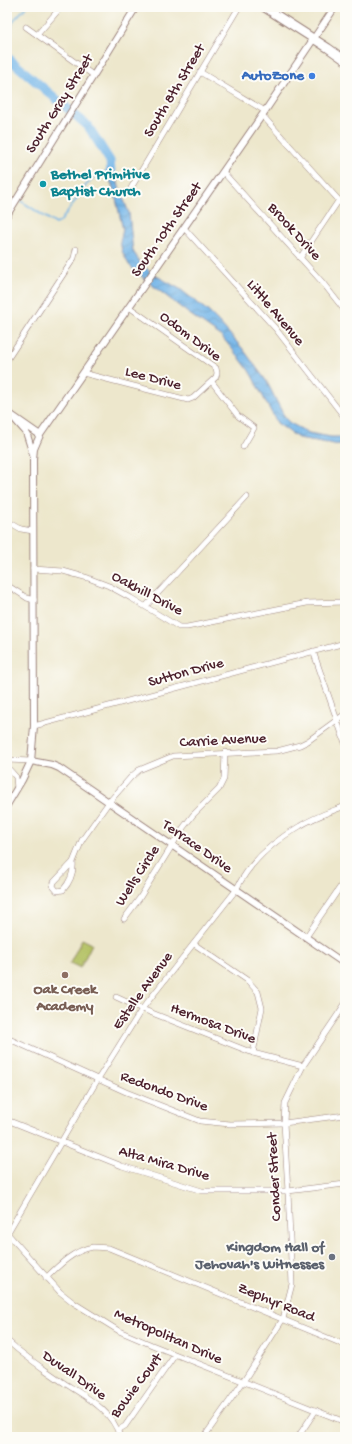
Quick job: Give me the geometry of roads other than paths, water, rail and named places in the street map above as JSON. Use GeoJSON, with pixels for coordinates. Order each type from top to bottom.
{"type":"FeatureCollection","features":[{"type":"Feature","properties":{"kind":"main road"},"geometry":{"type":"LineString","coordinates":[[264,7],[345,60]]}},
{"type":"Feature","properties":{"kind":"street"},"geometry":{"type":"LineString","coordinates":[[37,35],[61,7]]}},
{"type":"Feature","properties":{"kind":"street","name":"South Gray Street"},"geometry":{"type":"LineString","coordinates":[[7,215],[136,7]]}},
{"type":"Feature","properties":{"kind":"street","name":"South 8th Street"},"geometry":{"type":"LineString","coordinates":[[131,188],[239,7]]}},
{"type":"Feature","properties":{"kind":"street","name":"South 10th Street"},"geometry":{"type":"LineString","coordinates":[[33,454],[40,435],[335,7]]}},
{"type":"Feature","properties":{"kind":"street"},"geometry":{"type":"LineString","coordinates":[[26,27],[94,75]]}},
{"type":"Feature","properties":{"kind":"street"},"geometry":{"type":"LineString","coordinates":[[200,72],[263,113],[345,207]]}},
{"type":"Feature","properties":{"kind":"street","name":"Brook Drive"},"geometry":{"type":"LineString","coordinates":[[222,172],[323,283],[345,311]]}},
{"type":"Feature","properties":{"kind":"street"},"geometry":{"type":"LineString","coordinates":[[300,258],[339,200]]}},
{"type":"Feature","properties":{"kind":"street","name":"Little Avenue"},"geometry":{"type":"LineString","coordinates":[[184,228],[275,328],[345,416]]}},
{"type":"Feature","properties":{"kind":"street"},"geometry":{"type":"LineString","coordinates":[[7,360],[74,258],[76,249]]}},
{"type":"Feature","properties":{"kind":"street","name":"Odom Drive"},"geometry":{"type":"LineString","coordinates":[[129,307],[216,368],[216,377],[212,382],[238,416],[254,428],[243,447]]}},
{"type":"Feature","properties":{"kind":"street","name":"Lee Drive"},"geometry":{"type":"LineString","coordinates":[[83,373],[188,400],[193,398],[212,382]]}},
{"type":"Feature","properties":{"kind":"street"},"geometry":{"type":"LineString","coordinates":[[10,414],[40,435]]}},
{"type":"Feature","properties":{"kind":"street"},"geometry":{"type":"LineString","coordinates":[[7,805],[31,761],[34,726],[33,454],[26,432],[10,414]]}},
{"type":"Feature","properties":{"kind":"street"},"geometry":{"type":"LineString","coordinates":[[146,606],[247,497]]}},
{"type":"Feature","properties":{"kind":"street"},"geometry":{"type":"LineString","coordinates":[[7,521],[21,529],[33,531]]}},
{"type":"Feature","properties":{"kind":"street","name":"Oakhill Drive"},"geometry":{"type":"LineString","coordinates":[[34,569],[63,571],[86,577],[109,586],[146,606],[179,627],[187,627],[307,603],[345,602]]}},
{"type":"Feature","properties":{"kind":"street"},"geometry":{"type":"LineString","coordinates":[[7,585],[21,595],[34,600]]}},
{"type":"Feature","properties":{"kind":"street","name":"Sutton Drive"},"geometry":{"type":"LineString","coordinates":[[34,726],[345,643]]}},
{"type":"Feature","properties":{"kind":"street"},"geometry":{"type":"LineString","coordinates":[[313,651],[345,743]]}},
{"type":"Feature","properties":{"kind":"street","name":"Carrie Avenue"},"geometry":{"type":"LineString","coordinates":[[73,862],[82,840],[109,802],[131,777],[140,770],[161,760],[184,754],[277,751],[300,745],[308,741],[345,714]]}},
{"type":"Feature","properties":{"kind":"street","name":"Wells Circle"},"geometry":{"type":"LineString","coordinates":[[124,919],[139,899],[171,845],[190,819],[219,789],[225,773],[225,752]]}},
{"type":"Feature","properties":{"kind":"street"},"geometry":{"type":"LineString","coordinates":[[7,760],[31,761]]}},
{"type":"Feature","properties":{"kind":"street","name":"Terrace Drive"},"geometry":{"type":"LineString","coordinates":[[31,761],[52,765],[59,768],[345,964]]}},
{"type":"Feature","properties":{"kind":"street"},"geometry":{"type":"LineString","coordinates":[[7,767],[16,777],[17,789]]}},
{"type":"Feature","properties":{"kind":"street","name":"Estelle Avenue"},"geometry":{"type":"LineString","coordinates":[[7,1234],[98,1079],[142,1009],[236,890],[242,878],[252,865],[279,840],[301,825],[345,806]]}},
{"type":"Feature","properties":{"kind":"street"},"geometry":{"type":"LineString","coordinates":[[73,862],[74,868],[69,881],[63,890],[57,891],[53,886],[54,882],[73,862]]}},
{"type":"Feature","properties":{"kind":"street"},"geometry":{"type":"LineString","coordinates":[[306,937],[345,880]]}},
{"type":"Feature","properties":{"kind":"street"},"geometry":{"type":"LineString","coordinates":[[194,944],[247,980],[258,992],[262,1008],[253,1053]]}},
{"type":"Feature","properties":{"kind":"street","name":"Hermosa Drive"},"geometry":{"type":"LineString","coordinates":[[116,997],[142,1009],[253,1053],[303,1066]]}},
{"type":"Feature","properties":{"kind":"street","name":"Conder Street"},"geometry":{"type":"LineString","coordinates":[[204,1437],[243,1382],[283,1319],[292,1284],[284,1123],[285,1103],[303,1066],[345,1004]]}},
{"type":"Feature","properties":{"kind":"street","name":"Redondo Drive"},"geometry":{"type":"LineString","coordinates":[[7,1038],[126,1092],[200,1121],[230,1124],[284,1123],[345,1115]]}},
{"type":"Feature","properties":{"kind":"street","name":"Alta Mira Drive"},"geometry":{"type":"LineString","coordinates":[[7,1120],[122,1166],[202,1191],[288,1191],[345,1184]]}},
{"type":"Feature","properties":{"kind":"street","name":"Metropolitan Drive"},"geometry":{"type":"LineString","coordinates":[[7,1234],[60,1292],[94,1316],[120,1331],[174,1355],[345,1422]]}},
{"type":"Feature","properties":{"kind":"street","name":"Zephyr Road"},"geometry":{"type":"LineString","coordinates":[[46,1278],[59,1265],[79,1251],[94,1247],[109,1248],[345,1345]]}},
{"type":"Feature","properties":{"kind":"street","name":"Duvall Drive"},"geometry":{"type":"LineString","coordinates":[[7,1340],[28,1358],[97,1405],[108,1415],[118,1430],[120,1437]]}},
{"type":"Feature","properties":{"kind":"street","name":"Bowie Court"},"geometry":{"type":"LineString","coordinates":[[118,1430],[125,1426],[174,1355]]}},
{"type":"Feature","properties":{"kind":"street"},"geometry":{"type":"LineString","coordinates":[[298,1437],[316,1410]]}},
{"type":"Feature","properties":{"kind":"water"},"geometry":{"type":"Polygon","coordinates":[[[110,161],[113,165],[120,190],[129,213],[133,251],[141,264],[153,274],[180,289],[218,321],[243,349],[267,382],[285,418],[290,423],[309,433],[331,437],[345,437],[345,446],[298,438],[277,423],[250,372],[221,336],[188,313],[129,265],[122,251],[120,241],[123,230],[114,190],[107,168],[110,161]]]}},
{"type":"Feature","properties":{"kind":"waterway"},"geometry":{"type":"LineString","coordinates":[[7,49],[13,21],[26,7]]}},
{"type":"Feature","properties":{"kind":"waterway"},"geometry":{"type":"LineString","coordinates":[[7,57],[88,126],[110,161],[111,172]]}},
{"type":"Feature","properties":{"kind":"waterway"},"geometry":{"type":"LineString","coordinates":[[21,201],[56,224],[60,222],[87,184],[95,177],[109,170]]}},
{"type":"Feature","properties":{"kind":"waterway"},"geometry":{"type":"LineString","coordinates":[[7,192],[12,195]]}},
{"type":"Feature","properties":{"kind":"place","name":"AutoZone"},"geometry":{"type":"Point","coordinates":[312,76]}},
{"type":"Feature","properties":{"kind":"place","name":"Bethel Primitive Baptist Church"},"geometry":{"type":"Point","coordinates":[43,184]}},
{"type":"Feature","properties":{"kind":"place","name":"Oak Creek Academy"},"geometry":{"type":"Point","coordinates":[65,975]}},
{"type":"Feature","properties":{"kind":"place","name":"Kingdom Hall of Jehovah's Witnesses"},"geometry":{"type":"Point","coordinates":[332,1257]}}]}
